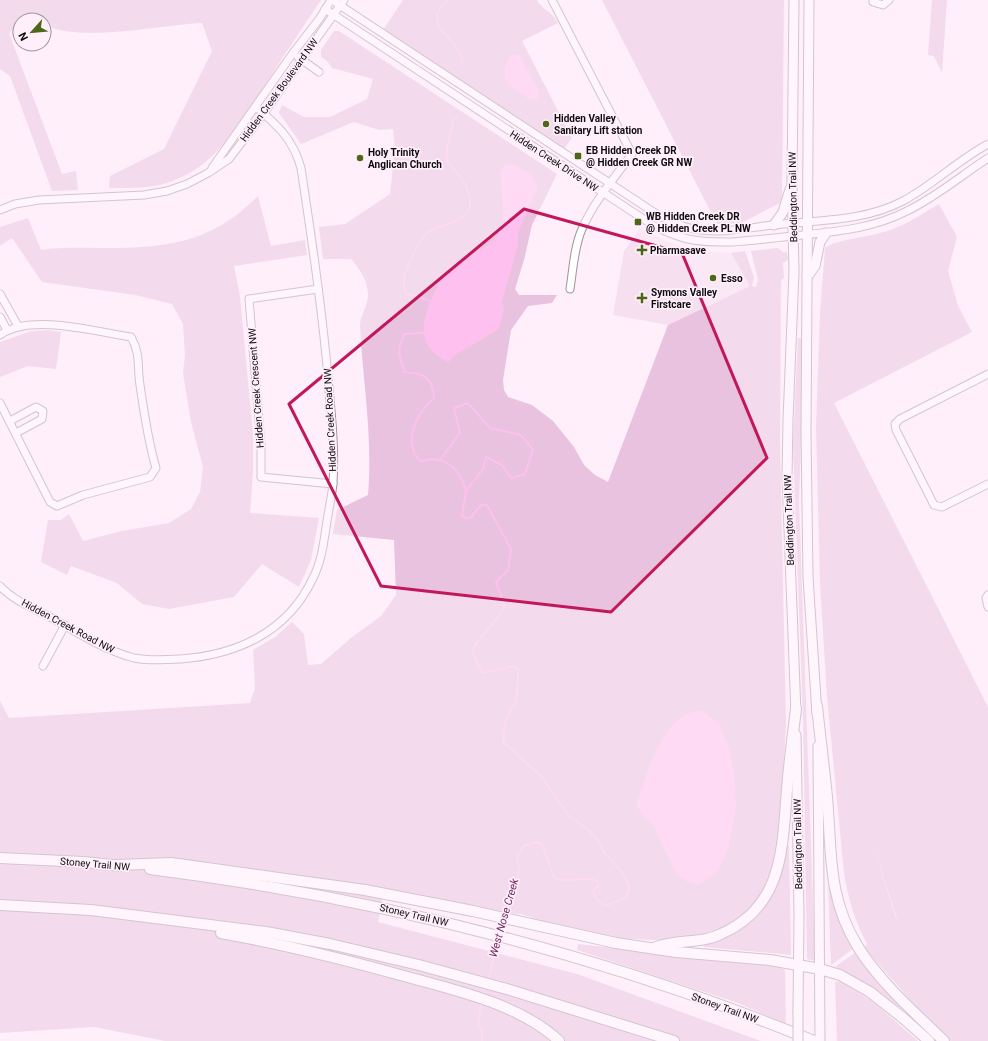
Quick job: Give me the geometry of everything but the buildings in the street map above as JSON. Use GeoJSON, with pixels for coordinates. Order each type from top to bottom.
{"type":"FeatureCollection","features":[{"type":"Feature","properties":{"kind":"highway"},"geometry":{"type":"LineString","coordinates":[[817,706],[827,798],[831,866],[836,897],[842,916],[858,947],[872,966],[944,1041]]}},
{"type":"Feature","properties":{"kind":"highway"},"geometry":{"type":"LineString","coordinates":[[652,948],[664,944],[720,935],[751,915],[767,895],[777,873],[784,843],[787,790],[796,708]]}},
{"type":"Feature","properties":{"kind":"highway","name":"Stoney Trail NW"},"geometry":{"type":"LineString","coordinates":[[0,858],[117,865],[223,879],[313,894],[401,912],[527,943],[660,984],[814,1041]]}},
{"type":"Feature","properties":{"kind":"highway"},"geometry":{"type":"LineString","coordinates":[[117,865],[171,864],[365,890],[473,911],[609,942],[676,952],[770,960],[820,969],[845,978],[870,992],[929,1041]]}},
{"type":"Feature","properties":{"kind":"highway"},"geometry":{"type":"LineString","coordinates":[[0,905],[100,911],[266,932],[382,956],[462,977],[510,990],[674,1041]]}},
{"type":"Feature","properties":{"kind":"highway"},"geometry":{"type":"LineString","coordinates":[[100,911],[254,939],[340,959],[460,992],[505,1008],[538,1025],[559,1041]]}},
{"type":"Feature","properties":{"kind":"main road","name":"Beddington Trail NW"},"geometry":{"type":"LineString","coordinates":[[794,0],[792,182],[794,236],[787,477],[796,708],[799,916],[798,1041]]}},
{"type":"Feature","properties":{"kind":"main road","name":"Beddington Trail NW"},"geometry":{"type":"LineString","coordinates":[[809,0],[806,433],[808,577],[817,706],[820,1041]]}},
{"type":"Feature","properties":{"kind":"main road"},"geometry":{"type":"LineString","coordinates":[[774,225],[783,212],[792,182]]}},
{"type":"Feature","properties":{"kind":"main road"},"geometry":{"type":"LineString","coordinates":[[807,277],[816,266],[820,242],[826,233]]}},
{"type":"Feature","properties":{"kind":"street","name":"Hidden Creek Drive NW"},"geometry":{"type":"LineString","coordinates":[[332,0],[342,3],[540,138],[658,215],[677,225],[694,230],[722,231],[837,219],[875,213],[902,201],[988,144]]}},
{"type":"Feature","properties":{"kind":"street","name":"Hidden Creek Boulevard NW"},"geometry":{"type":"LineString","coordinates":[[208,173],[332,0]]}},
{"type":"Feature","properties":{"kind":"street"},"geometry":{"type":"LineString","coordinates":[[552,0],[632,154],[603,194],[582,229],[574,262],[570,289]]}},
{"type":"Feature","properties":{"kind":"street"},"geometry":{"type":"LineString","coordinates":[[872,0],[873,2],[884,5],[888,0]]}},
{"type":"Feature","properties":{"kind":"street","name":"Hidden Creek Boulevard NW"},"geometry":{"type":"LineString","coordinates":[[0,210],[15,204],[39,200],[144,195],[167,191],[187,184],[208,173],[229,158],[264,113],[342,3]]}},
{"type":"Feature","properties":{"kind":"street","name":"Hidden Creek Drive NW"},"geometry":{"type":"LineString","coordinates":[[325,9],[603,194],[654,226],[673,235],[694,240],[716,242],[794,236],[826,233],[866,227],[881,223],[908,211],[988,158]]}},
{"type":"Feature","properties":{"kind":"street"},"geometry":{"type":"LineString","coordinates":[[293,53],[319,72]]}},
{"type":"Feature","properties":{"kind":"street","name":"Hidden Creek Road NW"},"geometry":{"type":"LineString","coordinates":[[0,586],[19,601],[113,650],[134,658],[161,660],[204,657],[234,650],[257,639],[270,631],[285,618],[303,596],[314,578],[324,542],[332,484],[333,436],[325,341],[301,168],[298,156],[290,141],[264,113],[256,107]]}},
{"type":"Feature","properties":{"kind":"street"},"geometry":{"type":"LineString","coordinates":[[534,148],[540,138]]}},
{"type":"Feature","properties":{"kind":"street"},"geometry":{"type":"LineString","coordinates":[[673,235],[677,225]]}},
{"type":"Feature","properties":{"kind":"street","name":"Hidden Creek Crescent NW"},"geometry":{"type":"LineString","coordinates":[[318,289],[249,298],[262,477],[332,484]]}},
{"type":"Feature","properties":{"kind":"street"},"geometry":{"type":"LineString","coordinates":[[0,294],[18,326]]}},
{"type":"Feature","properties":{"kind":"street"},"geometry":{"type":"LineString","coordinates":[[0,317],[7,330]]}},
{"type":"Feature","properties":{"kind":"street"},"geometry":{"type":"LineString","coordinates":[[0,335],[7,330],[18,326],[51,325],[131,337],[137,348],[140,384],[151,451],[156,468],[150,477],[83,495],[57,506],[50,502],[0,403]]}},
{"type":"Feature","properties":{"kind":"street"},"geometry":{"type":"LineString","coordinates":[[988,374],[900,419],[895,424],[896,430],[934,505],[942,507],[988,484]]}},
{"type":"Feature","properties":{"kind":"street"},"geometry":{"type":"LineString","coordinates":[[10,421],[36,407],[43,411],[42,419],[16,433]]}},
{"type":"Feature","properties":{"kind":"street"},"geometry":{"type":"LineString","coordinates":[[988,595],[986,598],[988,607]]}},
{"type":"Feature","properties":{"kind":"street"},"geometry":{"type":"LineString","coordinates":[[43,666],[65,625]]}},
{"type":"Feature","properties":{"kind":"highlighted area"},"geometry":{"type":"Polygon","coordinates":[[[524,209],[682,253],[767,458],[611,612],[381,586],[289,404],[524,209]]]}},
{"type":"Feature","properties":{"kind":"shaded area"},"geometry":{"type":"Polygon","coordinates":[[[0,0],[321,0],[252,106],[218,150],[191,172],[175,180],[159,185],[109,188],[110,176],[164,149],[212,51],[202,23],[122,32],[80,33],[52,27],[52,12],[12,12],[12,30],[9,33],[12,41],[12,52],[16,52],[62,174],[76,171],[78,190],[52,191],[10,76],[0,69],[0,0]]]}},
{"type":"Feature","properties":{"kind":"shaded area"},"geometry":{"type":"Polygon","coordinates":[[[403,0],[537,0],[538,3],[552,15],[558,23],[522,41],[572,138],[564,149],[383,30],[403,0]]]}},
{"type":"Feature","properties":{"kind":"shaded area"},"geometry":{"type":"Polygon","coordinates":[[[602,0],[784,0],[782,202],[741,223],[717,224],[602,0]]]}},
{"type":"Feature","properties":{"kind":"shaded area"},"geometry":{"type":"Polygon","coordinates":[[[932,0],[947,0],[942,73],[934,56],[928,55],[932,0]]]}},
{"type":"Feature","properties":{"kind":"shaded area"},"geometry":{"type":"Polygon","coordinates":[[[334,31],[339,31],[557,174],[532,225],[524,260],[515,289],[519,295],[557,295],[552,303],[528,306],[511,330],[503,380],[504,390],[508,397],[532,405],[553,421],[574,447],[584,465],[595,475],[608,482],[668,325],[750,286],[731,253],[745,251],[754,277],[752,286],[756,287],[758,280],[751,251],[778,248],[784,253],[786,251],[789,259],[783,263],[784,278],[781,281],[780,442],[786,726],[779,842],[770,878],[763,893],[754,904],[738,918],[723,928],[698,936],[674,940],[617,938],[562,928],[521,914],[488,912],[385,888],[378,922],[577,974],[761,1041],[165,1041],[94,1027],[0,1033],[0,701],[9,718],[250,703],[255,688],[253,650],[275,637],[292,622],[304,634],[308,665],[321,664],[352,637],[381,616],[396,595],[394,540],[333,534],[337,510],[368,495],[369,453],[360,322],[367,302],[368,294],[363,275],[351,259],[323,259],[319,227],[345,224],[390,194],[395,150],[393,129],[379,130],[354,122],[301,144],[279,113],[282,105],[304,117],[330,117],[367,99],[373,79],[332,68],[327,61],[321,57],[321,50],[334,31]]]}},
{"type":"Feature","properties":{"kind":"shaded area"},"geometry":{"type":"Polygon","coordinates":[[[516,54],[520,56],[539,91],[538,98],[531,100],[512,87],[505,77],[506,64],[511,55],[516,54]]]}},
{"type":"Feature","properties":{"kind":"shaded area"},"geometry":{"type":"Polygon","coordinates":[[[513,164],[532,177],[538,188],[518,233],[518,245],[502,302],[504,309],[499,329],[454,356],[448,362],[435,354],[426,342],[424,325],[429,304],[439,284],[450,270],[456,264],[486,246],[497,235],[501,227],[503,214],[500,172],[505,165],[513,164]]]}},
{"type":"Feature","properties":{"kind":"shaded area"},"geometry":{"type":"Polygon","coordinates":[[[258,196],[271,246],[305,240],[307,255],[234,266],[240,296],[253,435],[253,472],[250,513],[319,518],[311,560],[299,587],[262,564],[234,597],[169,609],[142,604],[117,583],[71,566],[67,575],[41,562],[48,520],[61,520],[69,514],[83,541],[122,531],[169,523],[191,509],[200,492],[203,467],[191,422],[183,373],[185,355],[183,324],[172,304],[135,295],[42,282],[12,238],[0,246],[0,227],[28,218],[41,250],[63,248],[144,247],[184,240],[203,234],[222,225],[258,196]]]}},
{"type":"Feature","properties":{"kind":"shaded area"},"geometry":{"type":"Polygon","coordinates":[[[939,204],[957,237],[948,271],[958,306],[972,332],[834,403],[988,707],[988,1041],[951,1041],[914,1004],[864,948],[867,944],[852,910],[844,873],[827,697],[820,583],[816,427],[820,314],[825,248],[837,242],[894,229],[939,204]],[[872,841],[896,918],[897,919],[872,841]]]}},
{"type":"Feature","properties":{"kind":"shaded area"},"geometry":{"type":"Polygon","coordinates":[[[640,228],[665,241],[691,250],[731,253],[750,286],[668,325],[613,315],[624,251],[640,228]]]}},
{"type":"Feature","properties":{"kind":"shaded area"},"geometry":{"type":"Polygon","coordinates":[[[47,330],[61,332],[56,369],[28,366],[0,377],[0,342],[32,331],[47,330]]]}},
{"type":"Feature","properties":{"kind":"shaded area"},"geometry":{"type":"Polygon","coordinates":[[[798,338],[801,338],[803,382],[799,500],[815,961],[807,959],[803,716],[793,445],[798,338]]]}},
{"type":"Feature","properties":{"kind":"shaded area"},"geometry":{"type":"Polygon","coordinates":[[[702,710],[719,724],[729,747],[734,772],[736,806],[729,846],[719,870],[699,885],[686,881],[677,875],[653,825],[644,817],[636,805],[649,768],[661,741],[677,721],[687,714],[702,710]]]}},
{"type":"Feature","properties":{"kind":"shaded area"},"geometry":{"type":"Polygon","coordinates":[[[789,846],[791,955],[704,947],[703,944],[760,910],[786,847],[789,846]]]}},
{"type":"Feature","properties":{"kind":"shaded area"},"geometry":{"type":"Polygon","coordinates":[[[828,880],[831,880],[854,948],[831,965],[828,880]]]}},
{"type":"Feature","properties":{"kind":"shaded area"},"geometry":{"type":"Polygon","coordinates":[[[578,944],[779,966],[785,970],[786,1024],[738,1003],[577,950],[578,944]]]}},
{"type":"Feature","properties":{"kind":"shaded area"},"geometry":{"type":"Polygon","coordinates":[[[856,952],[901,1005],[899,1007],[874,988],[837,969],[836,966],[856,952]]]}},
{"type":"Feature","properties":{"kind":"shaded area"},"geometry":{"type":"Polygon","coordinates":[[[835,982],[840,982],[872,1001],[918,1041],[837,1041],[835,982]]]}},
{"type":"Feature","properties":{"kind":"waterway","name":"West Nose Creek"},"geometry":{"type":"LineString","coordinates":[[448,0],[439,10],[437,19],[439,26],[454,44],[462,57],[462,65]]}},
{"type":"Feature","properties":{"kind":"waterway","name":"West Nose Creek"},"geometry":{"type":"LineString","coordinates":[[433,302],[406,293],[404,280],[405,273],[411,260],[425,235],[428,232],[460,218],[468,211],[470,207],[470,198],[465,184],[448,162],[446,156],[454,118]]}},
{"type":"Feature","properties":{"kind":"waterway","name":"West Nose Creek"},"geometry":{"type":"LineString","coordinates":[[426,335],[423,333],[405,334],[399,348],[400,358],[405,372],[422,375],[429,381],[433,391],[434,398],[427,404],[417,420],[412,436],[412,445],[420,461],[432,459],[440,460],[460,433],[454,408],[468,403],[490,428],[521,435],[533,450],[525,474],[511,478],[502,465],[486,457],[483,469],[466,491],[462,515],[465,518],[470,518],[481,505],[487,505],[511,549],[508,570],[496,582],[504,603],[503,609],[473,649],[475,659],[483,673],[514,666],[518,670],[515,704],[506,718],[503,742],[541,776],[569,816],[588,829],[599,842],[604,852],[621,871],[628,882],[629,887],[626,897],[605,906],[598,900],[593,891],[599,886],[597,881],[592,879],[559,880],[554,878],[542,844],[537,842],[524,846],[517,856],[519,871],[505,914]]}},
{"type":"Feature","properties":{"kind":"waterway","name":"West Nose Creek"},"geometry":{"type":"LineString","coordinates":[[440,460],[454,468],[460,476],[466,491]]}},
{"type":"Feature","properties":{"kind":"waterway","name":"West Nose Creek"},"geometry":{"type":"LineString","coordinates":[[500,933],[503,920]]}},
{"type":"Feature","properties":{"kind":"waterway","name":"West Nose Creek"},"geometry":{"type":"LineString","coordinates":[[488,980],[498,940]]}},
{"type":"Feature","properties":{"kind":"waterway","name":"West Nose Creek"},"geometry":{"type":"LineString","coordinates":[[483,995],[486,986]]}},
{"type":"Feature","properties":{"kind":"waterway","name":"West Nose Creek"},"geometry":{"type":"LineString","coordinates":[[482,1001],[478,1021],[482,1034],[482,1041]]}},
{"type":"Feature","properties":{"kind":"place","name":"Hidden Valley Sanitary Lift station"},"geometry":{"type":"Point","coordinates":[546,124]}},
{"type":"Feature","properties":{"kind":"place","name":"EB Hidden Creek DR @ Hidden Creek GR NW"},"geometry":{"type":"Point","coordinates":[578,156]}},
{"type":"Feature","properties":{"kind":"place","name":"Holy Trinity Anglican Church"},"geometry":{"type":"Point","coordinates":[360,158]}},
{"type":"Feature","properties":{"kind":"place","name":"WB Hidden Creek DR @ Hidden Creek PL NW"},"geometry":{"type":"Point","coordinates":[638,222]}},
{"type":"Feature","properties":{"kind":"place","name":"Pharmasave"},"geometry":{"type":"Point","coordinates":[642,250]}},
{"type":"Feature","properties":{"kind":"place","name":"Esso"},"geometry":{"type":"Point","coordinates":[713,278]}},
{"type":"Feature","properties":{"kind":"place","name":"Symons Valley Firstcare"},"geometry":{"type":"Point","coordinates":[642,298]}}]}
